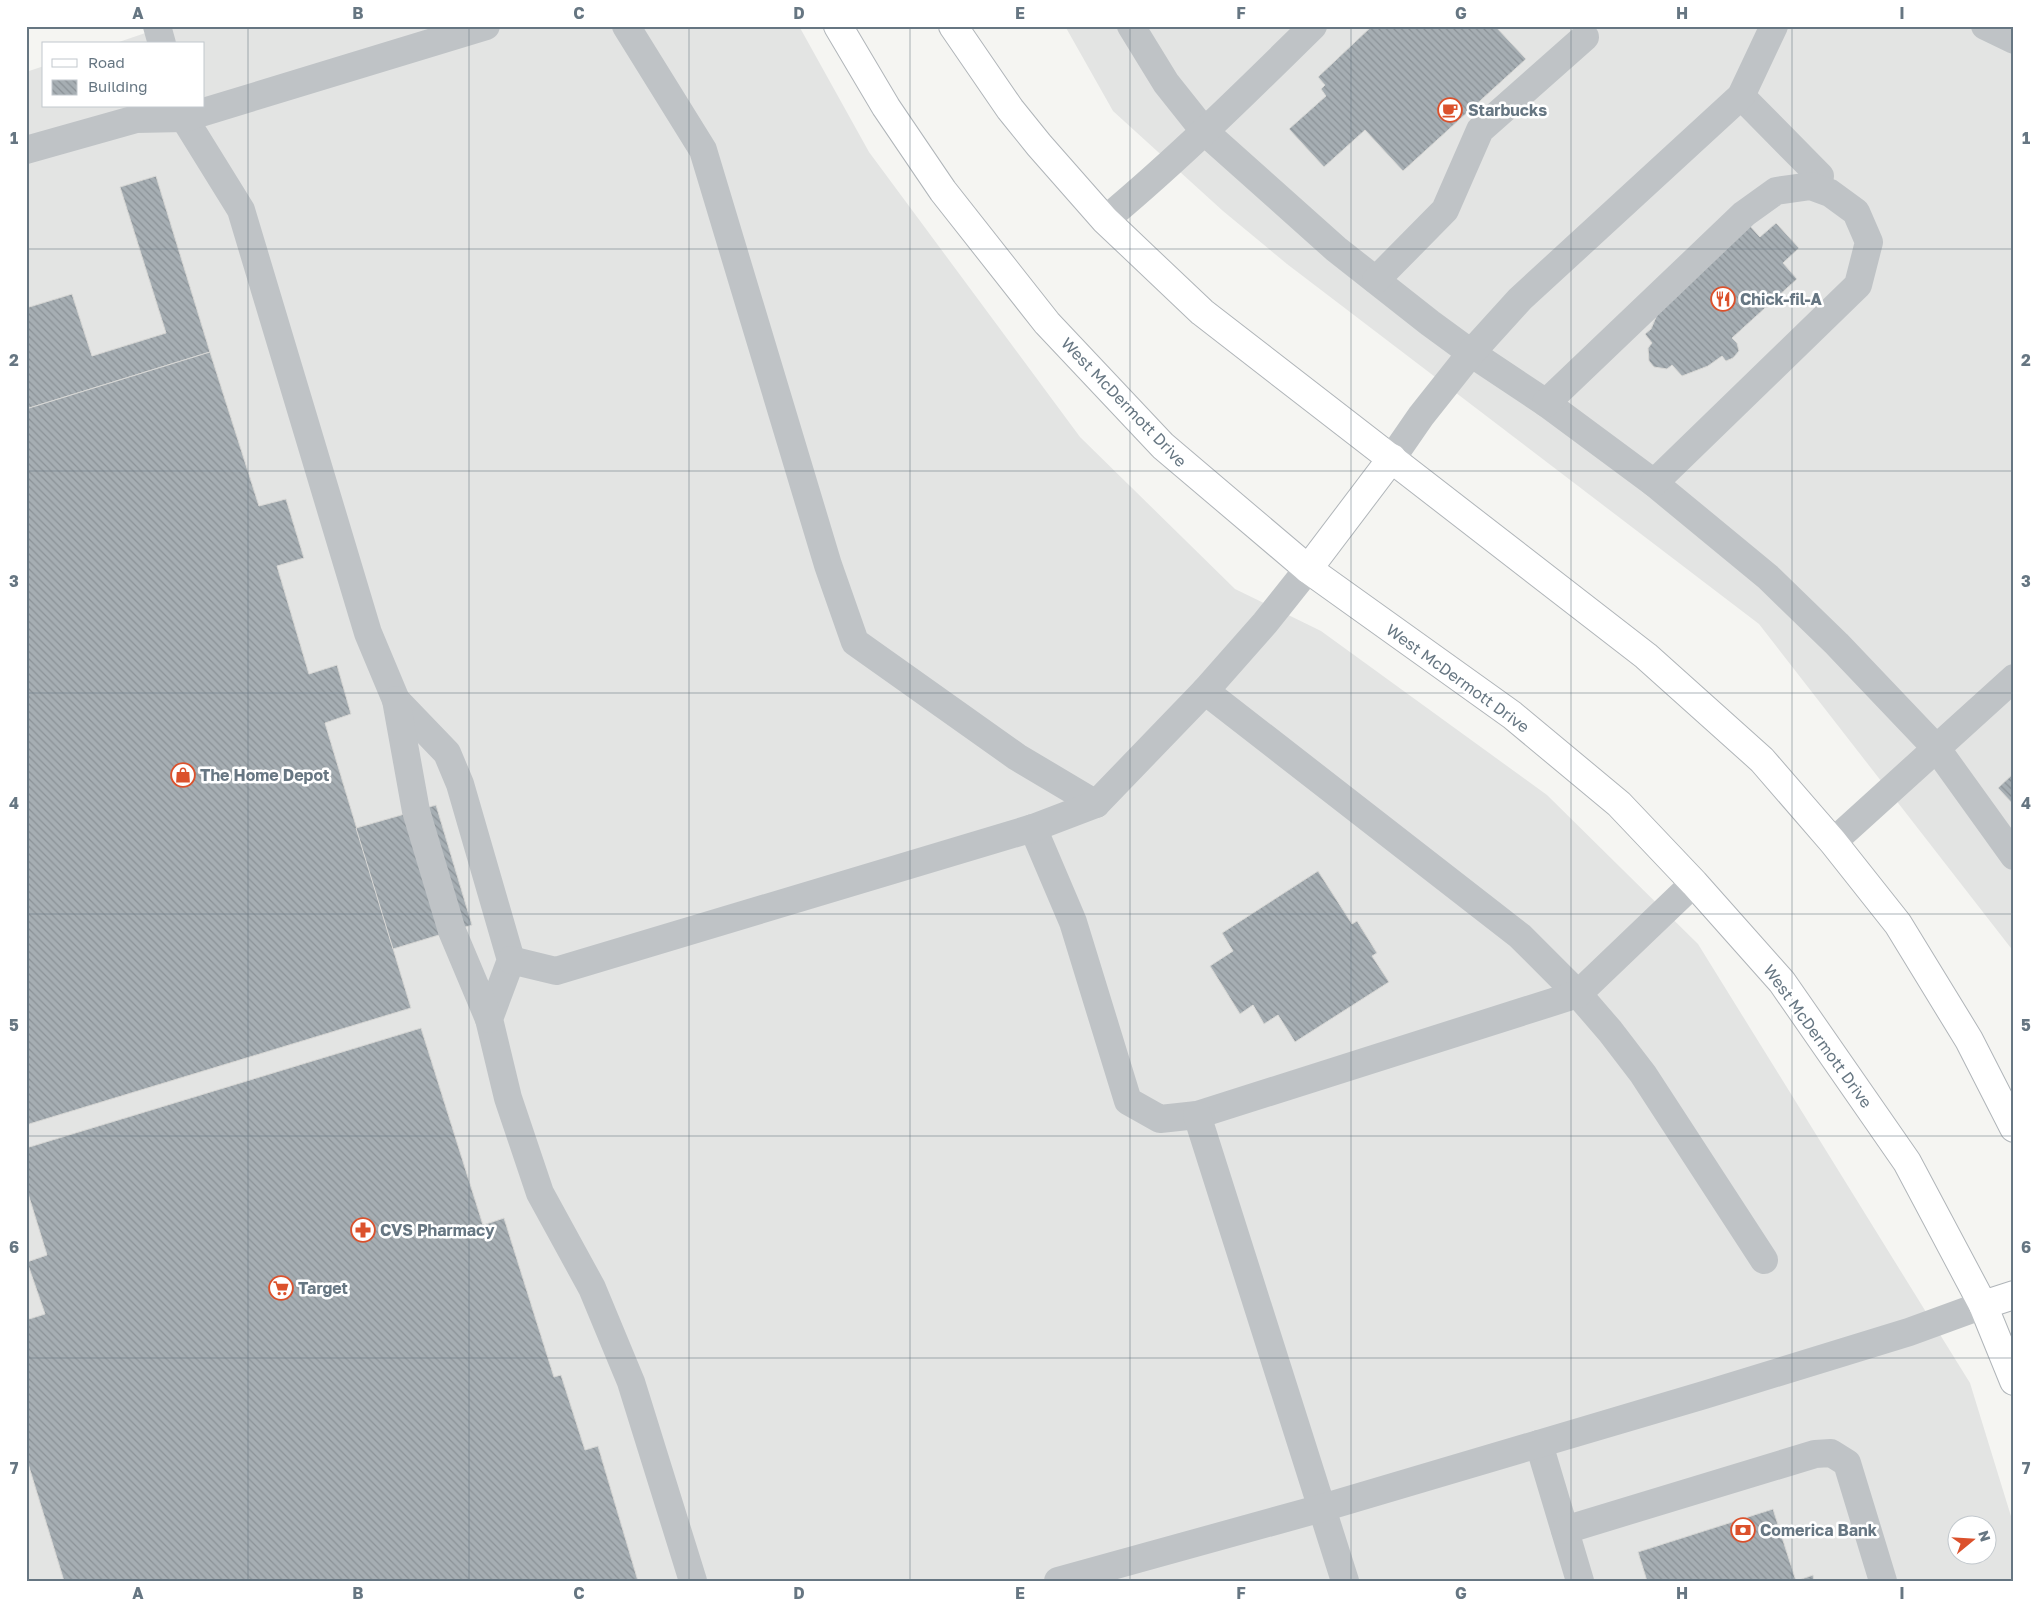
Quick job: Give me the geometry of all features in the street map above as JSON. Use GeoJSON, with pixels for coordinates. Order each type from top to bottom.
{"type":"FeatureCollection","features":[{"type":"Feature","properties":{"kind":"main road","name":"West McDermott Drive"},"geometry":{"type":"LineString","coordinates":[[838,26],[886,107],[943,191],[1047,323],[1162,446],[1308,569],[1512,715],[1619,804],[1694,883],[1782,982],[1907,1162],[1983,1306],[2014,1381]]}},
{"type":"Feature","properties":{"kind":"main road"},"geometry":{"type":"LineString","coordinates":[[953,26],[1010,109],[1105,220],[1202,312],[1646,656],[1762,760],[1833,842],[1898,924],[1969,1040],[2014,1128]]}},
{"type":"Feature","properties":{"kind":"main road"},"geometry":{"type":"LineString","coordinates":[[1308,569],[1392,458]]}},
{"type":"Feature","properties":{"kind":"main road"},"geometry":{"type":"LineString","coordinates":[[1983,1306],[2014,1295]]}},
{"type":"Feature","properties":{"kind":"lane"},"geometry":{"type":"LineString","coordinates":[[156,26],[161,42]]}},
{"type":"Feature","properties":{"kind":"lane"},"geometry":{"type":"LineString","coordinates":[[205,106],[486,26]]}},
{"type":"Feature","properties":{"kind":"lane"},"geometry":{"type":"LineString","coordinates":[[626,26],[703,150],[828,565],[855,642],[1016,757],[1096,804]]}},
{"type":"Feature","properties":{"kind":"lane"},"geometry":{"type":"LineString","coordinates":[[1131,26],[1166,83],[1205,132],[1336,248],[1471,353],[1546,403],[1654,483],[1768,577],[1838,644],[1937,749],[2014,856]]}},
{"type":"Feature","properties":{"kind":"lane"},"geometry":{"type":"LineString","coordinates":[[1105,220],[1205,132],[1313,26]]}},
{"type":"Feature","properties":{"kind":"lane"},"geometry":{"type":"LineString","coordinates":[[1392,458],[1421,416],[1471,353],[1520,299],[1741,96],[1774,26]]}},
{"type":"Feature","properties":{"kind":"lane"},"geometry":{"type":"LineString","coordinates":[[1985,26],[2014,40]]}},
{"type":"Feature","properties":{"kind":"lane"},"geometry":{"type":"LineString","coordinates":[[1376,280],[1445,210],[1480,130],[1585,37]]}},
{"type":"Feature","properties":{"kind":"lane"},"geometry":{"type":"LineString","coordinates":[[1741,96],[1820,176]]}},
{"type":"Feature","properties":{"kind":"lane"},"geometry":{"type":"LineString","coordinates":[[26,150],[136,118],[183,112],[197,108]]}},
{"type":"Feature","properties":{"kind":"lane"},"geometry":{"type":"LineString","coordinates":[[183,112],[241,210],[358,602],[368,633],[396,700],[416,810],[452,931],[488,1019],[508,1098],[540,1193],[592,1288],[631,1382],[693,1581]]}},
{"type":"Feature","properties":{"kind":"lane"},"geometry":{"type":"LineString","coordinates":[[1546,403],[1744,214],[1776,190],[1811,186],[1830,194],[1856,212],[1869,242],[1858,285],[1654,483]]}},
{"type":"Feature","properties":{"kind":"lane"},"geometry":{"type":"LineString","coordinates":[[511,960],[556,971],[1033,828],[1096,804],[1205,691],[1265,623],[1308,569]]}},
{"type":"Feature","properties":{"kind":"lane"},"geometry":{"type":"LineString","coordinates":[[1833,842],[2014,678]]}},
{"type":"Feature","properties":{"kind":"lane"},"geometry":{"type":"LineString","coordinates":[[1205,691],[1520,936],[1578,994],[1610,1030],[1643,1074],[1764,1260]]}},
{"type":"Feature","properties":{"kind":"lane"},"geometry":{"type":"LineString","coordinates":[[396,700],[447,753],[460,784],[511,960],[488,1019]]}},
{"type":"Feature","properties":{"kind":"lane"},"geometry":{"type":"LineString","coordinates":[[1033,828],[1073,922],[1128,1101],[1160,1119],[1197,1115],[1578,994],[1694,883]]}},
{"type":"Feature","properties":{"kind":"lane"},"geometry":{"type":"LineString","coordinates":[[1197,1115],[1345,1581]]}},
{"type":"Feature","properties":{"kind":"lane"},"geometry":{"type":"LineString","coordinates":[[1058,1581],[1322,1508],[1539,1444],[1909,1332],[1983,1306]]}},
{"type":"Feature","properties":{"kind":"lane"},"geometry":{"type":"LineString","coordinates":[[1539,1444],[1580,1581]]}},
{"type":"Feature","properties":{"kind":"lane"},"geometry":{"type":"LineString","coordinates":[[1565,1530],[1815,1454],[1832,1454],[1847,1463],[1883,1581]]}},
{"type":"Feature","properties":{"kind":"shaded area"},"geometry":{"type":"Polygon","coordinates":[[[166,26],[799,26],[869,152],[1080,437],[1235,589],[1321,631],[1547,795],[1698,944],[1970,1383],[2014,1526],[2014,1581],[26,1581],[26,72],[42,67],[42,108],[205,108],[205,42],[119,42],[166,26]]]}},
{"type":"Feature","properties":{"kind":"shaded area"},"geometry":{"type":"Polygon","coordinates":[[[1065,26],[2014,26],[2014,952],[1759,624],[1287,264],[1223,211],[1113,111],[1065,26]]]}},
{"type":"Feature","properties":{"kind":"building"},"geometry":{"type":"Polygon","coordinates":[[[1372,26],[1495,26],[1526,59],[1403,171],[1365,130],[1324,167],[1289,129],[1326,96],[1321,89],[1325,85],[1318,77],[1372,26]]]}},
{"type":"Feature","properties":{"kind":"building"},"geometry":{"type":"Polygon","coordinates":[[[156,176],[210,352],[26,409],[26,308],[72,294],[92,356],[166,333],[120,187],[156,176]]]}},
{"type":"Feature","properties":{"kind":"building","name":"Chick-fil-A"},"geometry":{"type":"Polygon","coordinates":[[[1776,223],[1799,248],[1783,263],[1797,279],[1732,338],[1737,343],[1739,351],[1733,358],[1726,361],[1722,356],[1708,366],[1682,376],[1672,365],[1667,369],[1654,367],[1649,361],[1648,348],[1652,343],[1645,334],[1651,329],[1659,310],[1748,224],[1760,237],[1776,223]]]}},
{"type":"Feature","properties":{"kind":"building","name":"The Home Depot"},"geometry":{"type":"Polygon","coordinates":[[[210,352],[259,506],[286,499],[304,558],[277,566],[309,674],[337,665],[351,714],[325,723],[411,1008],[26,1125],[26,409],[210,352]]]}},
{"type":"Feature","properties":{"kind":"building"},"geometry":{"type":"Polygon","coordinates":[[[2014,773],[2014,805],[1998,788],[2014,773]]]}},
{"type":"Feature","properties":{"kind":"building"},"geometry":{"type":"Polygon","coordinates":[[[436,805],[472,925],[393,949],[356,828],[436,805]]]}},
{"type":"Feature","properties":{"kind":"building"},"geometry":{"type":"Polygon","coordinates":[[[1318,871],[1352,924],[1357,921],[1377,953],[1372,956],[1389,982],[1295,1042],[1278,1015],[1264,1024],[1253,1005],[1240,1014],[1210,966],[1233,951],[1222,933],[1318,871]]]}},
{"type":"Feature","properties":{"kind":"building","name":"Target"},"geometry":{"type":"Polygon","coordinates":[[[421,1028],[483,1225],[504,1218],[554,1377],[561,1375],[585,1450],[598,1446],[638,1581],[64,1581],[26,1457],[26,1320],[45,1314],[27,1262],[47,1255],[26,1187],[26,1148],[421,1028]]]}},
{"type":"Feature","properties":{"kind":"building","name":"Comerica Bank"},"geometry":{"type":"Polygon","coordinates":[[[1773,1509],[1796,1581],[1647,1581],[1638,1552],[1773,1509]]]}},
{"type":"Feature","properties":{"kind":"building"},"geometry":{"type":"Polygon","coordinates":[[[1813,1575],[1814,1581],[1796,1581],[1813,1575]]]}},
{"type":"Feature","properties":{"kind":"place","name":"Starbucks"},"geometry":{"type":"Point","coordinates":[1450,110]}},
{"type":"Feature","properties":{"kind":"place","name":"Chick-fil-A"},"geometry":{"type":"Point","coordinates":[1723,299]}},
{"type":"Feature","properties":{"kind":"place","name":"The Home Depot"},"geometry":{"type":"Point","coordinates":[183,775]}},
{"type":"Feature","properties":{"kind":"place","name":"CVS Pharmacy"},"geometry":{"type":"Point","coordinates":[363,1230]}},
{"type":"Feature","properties":{"kind":"place","name":"Target"},"geometry":{"type":"Point","coordinates":[281,1288]}},
{"type":"Feature","properties":{"kind":"place","name":"Comerica Bank"},"geometry":{"type":"Point","coordinates":[1743,1530]}}]}
